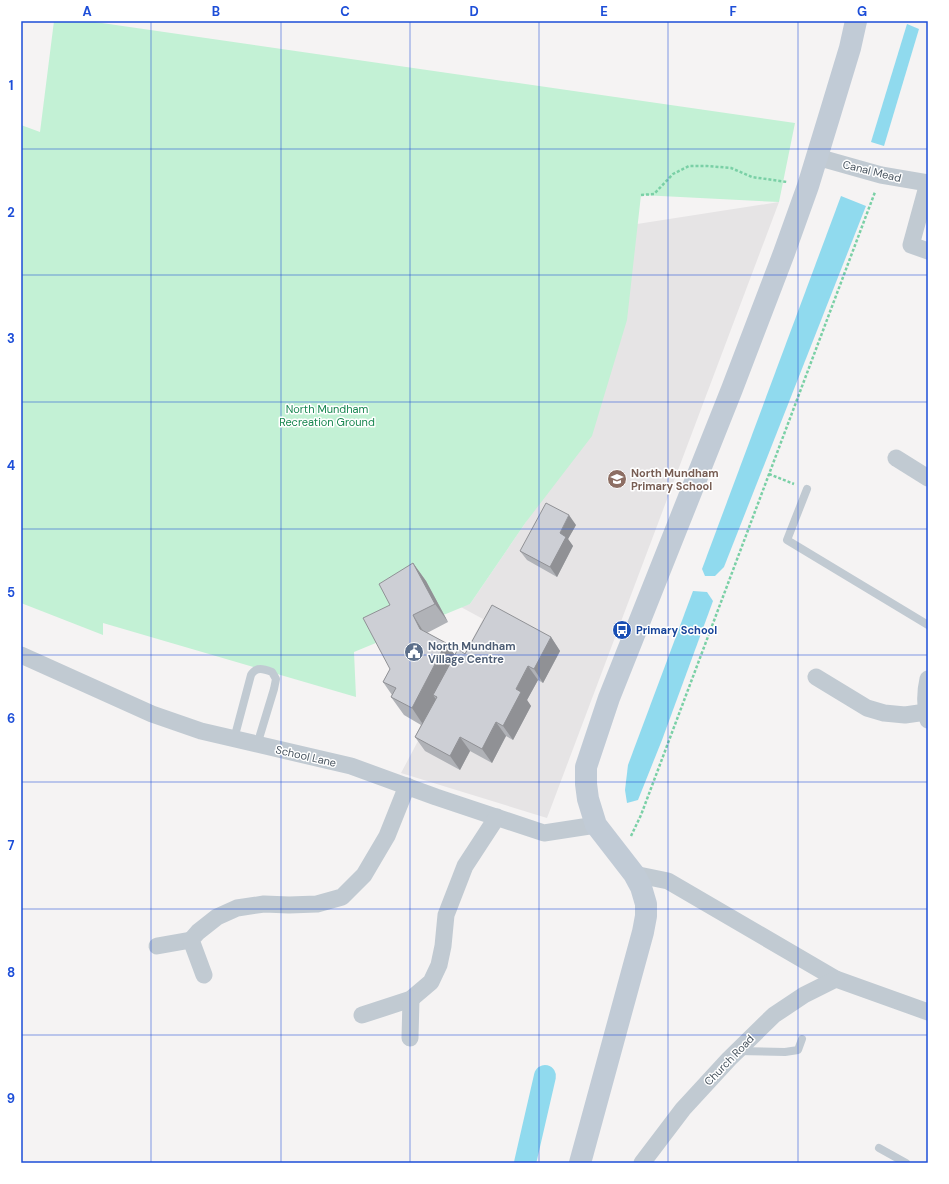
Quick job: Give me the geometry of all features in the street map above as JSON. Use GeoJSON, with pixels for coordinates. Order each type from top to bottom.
{"type":"FeatureCollection","features":[{"type":"Feature","properties":{"kind":"main road"},"geometry":{"type":"LineString","coordinates":[[580,1163],[646,916],[646,904],[641,887],[596,825],[588,799],[586,767],[609,698],[732,389],[784,253],[817,157],[850,48],[856,21]]}},
{"type":"Feature","properties":{"kind":"street","name":"Canal Mead"},"geometry":{"type":"LineString","coordinates":[[817,157],[881,175],[928,183]]}},
{"type":"Feature","properties":{"kind":"street"},"geometry":{"type":"LineString","coordinates":[[928,183],[911,245],[928,251]]}},
{"type":"Feature","properties":{"kind":"street"},"geometry":{"type":"LineString","coordinates":[[896,458],[928,478]]}},
{"type":"Feature","properties":{"kind":"street","name":"School Lane"},"geometry":{"type":"LineString","coordinates":[[21,656],[152,714],[201,731],[351,766],[544,833],[596,825]]}},
{"type":"Feature","properties":{"kind":"street"},"geometry":{"type":"LineString","coordinates":[[816,677],[867,708],[884,713],[927,716],[926,688],[928,679]]}},
{"type":"Feature","properties":{"kind":"street"},"geometry":{"type":"LineString","coordinates":[[157,946],[191,940],[198,932],[217,917],[238,908],[264,904],[289,906],[317,904],[342,897],[364,875],[387,836],[407,786]]}},
{"type":"Feature","properties":{"kind":"street"},"geometry":{"type":"LineString","coordinates":[[362,1015],[411,999],[430,982],[439,965],[443,946],[446,915],[466,866],[497,817]]}},
{"type":"Feature","properties":{"kind":"street"},"geometry":{"type":"LineString","coordinates":[[627,866],[668,881],[836,979],[928,1012]]}},
{"type":"Feature","properties":{"kind":"street"},"geometry":{"type":"LineString","coordinates":[[191,940],[204,975]]}},
{"type":"Feature","properties":{"kind":"street","name":"Church Road"},"geometry":{"type":"LineString","coordinates":[[642,1163],[683,1109],[774,1015],[804,995],[836,979]]}},
{"type":"Feature","properties":{"kind":"street"},"geometry":{"type":"LineString","coordinates":[[410,1038],[411,999]]}},
{"type":"Feature","properties":{"kind":"lane"},"geometry":{"type":"LineString","coordinates":[[807,489],[787,540],[928,625]]}},
{"type":"Feature","properties":{"kind":"lane"},"geometry":{"type":"LineString","coordinates":[[234,739],[251,674],[254,670],[263,669],[272,672],[276,679],[257,745]]}},
{"type":"Feature","properties":{"kind":"lane"},"geometry":{"type":"LineString","coordinates":[[738,1051],[785,1052],[798,1050],[802,1039]]}},
{"type":"Feature","properties":{"kind":"lane"},"geometry":{"type":"LineString","coordinates":[[878,1148],[906,1163]]}},
{"type":"Feature","properties":{"kind":"path"},"geometry":{"type":"LineString","coordinates":[[641,195],[654,194],[672,174],[689,166],[731,168],[752,177],[808,186]]}},
{"type":"Feature","properties":{"kind":"path"},"geometry":{"type":"LineString","coordinates":[[627,866],[641,815],[881,175]]}},
{"type":"Feature","properties":{"kind":"path"},"geometry":{"type":"LineString","coordinates":[[769,474],[807,489]]}},
{"type":"Feature","properties":{"kind":"shaded area","name":"North Mundham Primary School"},"geometry":{"type":"Polygon","coordinates":[[[779,202],[547,818],[401,773],[483,619],[459,606],[470,604],[526,522],[637,224],[779,202]]]}},
{"type":"Feature","properties":{"kind":"green space","name":"North Mundham Recreation Ground"},"geometry":{"type":"Polygon","coordinates":[[[54,21],[88,21],[795,123],[779,202],[641,195],[627,320],[592,436],[526,522],[470,604],[354,652],[356,697],[103,623],[103,635],[21,603],[21,125],[40,132],[54,21]]]}},
{"type":"Feature","properties":{"kind":"water"},"geometry":{"type":"Polygon","coordinates":[[[907,24],[919,29],[884,146],[871,142],[907,24]]]}},
{"type":"Feature","properties":{"kind":"water"},"geometry":{"type":"Polygon","coordinates":[[[841,196],[866,206],[724,567],[715,576],[705,576],[702,569],[841,196]]]}},
{"type":"Feature","properties":{"kind":"water"},"geometry":{"type":"Polygon","coordinates":[[[693,591],[707,592],[713,601],[662,740],[638,800],[627,803],[625,790],[628,765],[693,591]]]}},
{"type":"Feature","properties":{"kind":"building"},"geometry":{"type":"Polygon","coordinates":[[[546,503],[569,515],[560,533],[566,537],[550,567],[520,551],[546,503]]]}},
{"type":"Feature","properties":{"kind":"building","name":"North Mundham Village Centre"},"geometry":{"type":"Polygon","coordinates":[[[413,563],[435,604],[413,615],[420,629],[446,643],[412,708],[391,697],[396,688],[383,682],[390,669],[363,618],[390,605],[379,584],[413,563]]]}},
{"type":"Feature","properties":{"kind":"building"},"geometry":{"type":"Polygon","coordinates":[[[492,605],[551,637],[534,669],[528,666],[516,689],[521,692],[503,726],[496,722],[482,749],[460,737],[450,756],[415,737],[437,697],[433,695],[458,649],[465,654],[492,605]]]}},
{"type":"Feature","properties":{"kind":"waterway"},"geometry":{"type":"LineString","coordinates":[[525,1163],[545,1076]]}},
{"type":"Feature","properties":{"kind":"place","name":"North Mundham Primary School"},"geometry":{"type":"Point","coordinates":[617,479]}},
{"type":"Feature","properties":{"kind":"place","name":"Primary School"},"geometry":{"type":"Point","coordinates":[622,630]}},
{"type":"Feature","properties":{"kind":"place","name":"North Mundham Village Centre"},"geometry":{"type":"Point","coordinates":[414,652]}}]}
